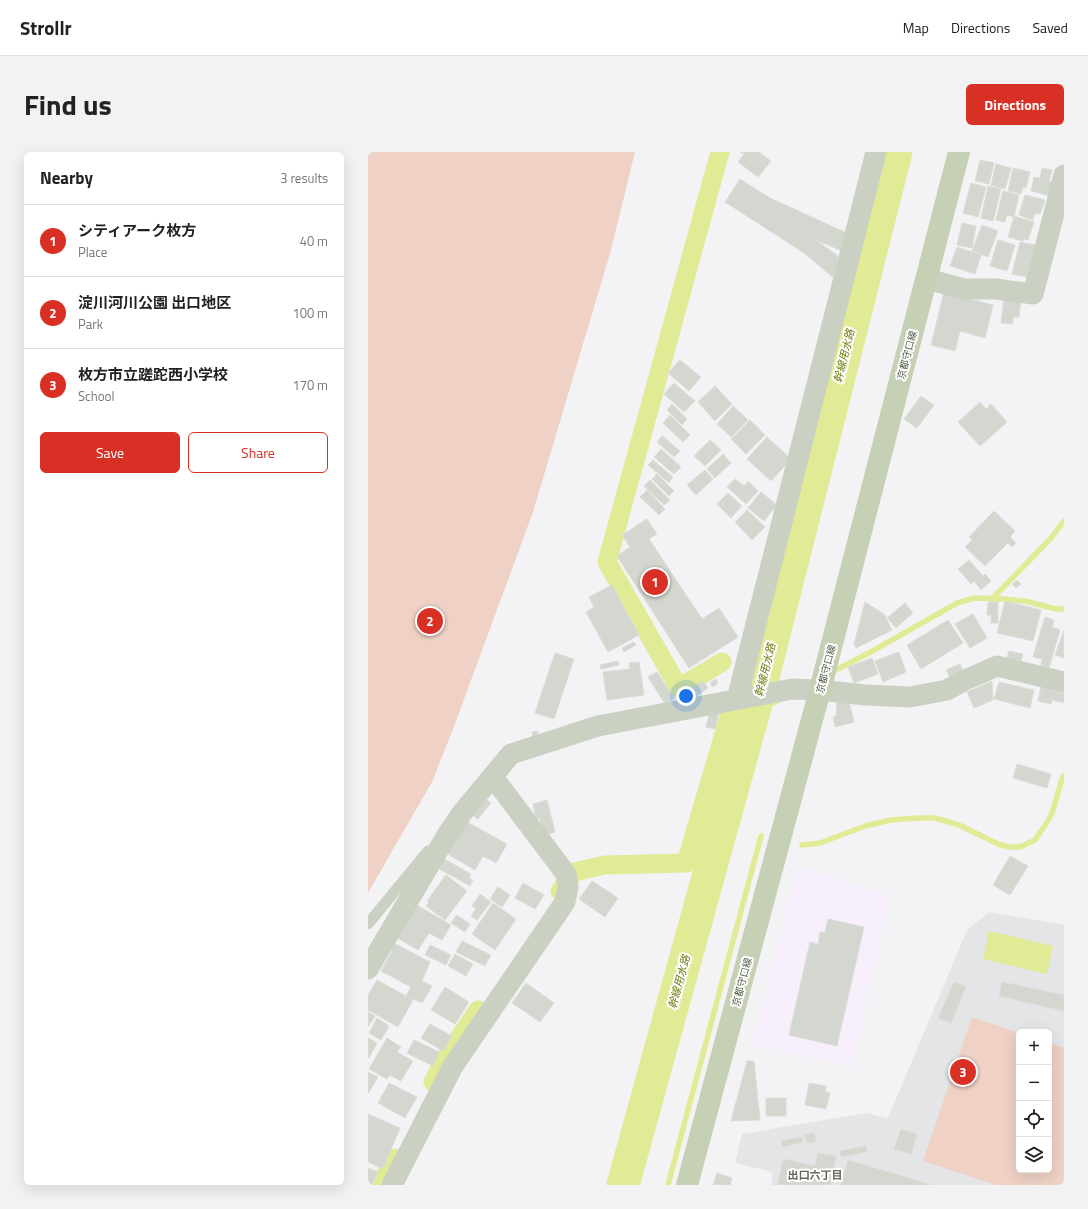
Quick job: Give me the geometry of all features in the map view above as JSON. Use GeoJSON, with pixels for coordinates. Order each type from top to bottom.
{"type":"FeatureCollection","features":[{"type":"Feature","properties":{"kind":"main road","name":"京都守口線"},"geometry":{"type":"LineString","coordinates":[[687,1185],[820,690],[959,152]]}},
{"type":"Feature","properties":{"kind":"street"},"geometry":{"type":"LineString","coordinates":[[737,699],[876,152]]}},
{"type":"Feature","properties":{"kind":"street"},"geometry":{"type":"LineString","coordinates":[[927,279],[964,289],[996,289],[1033,294],[1064,175]]}},
{"type":"Feature","properties":{"kind":"street"},"geometry":{"type":"LineString","coordinates":[[368,969],[447,835],[462,813],[511,754],[598,726],[792,689],[910,697],[947,690],[997,666],[1064,682]]}},
{"type":"Feature","properties":{"kind":"street"},"geometry":{"type":"LineString","coordinates":[[392,1185],[453,1066],[565,902],[567,880],[493,777]]}},
{"type":"Feature","properties":{"kind":"lane"},"geometry":{"type":"LineString","coordinates":[[368,924],[430,848],[447,835]]}},
{"type":"Feature","properties":{"kind":"shaded area"},"geometry":{"type":"Polygon","coordinates":[[[368,152],[635,152],[611,250],[533,512],[432,782],[368,893],[368,152]]]}},
{"type":"Feature","properties":{"kind":"shaded area"},"geometry":{"type":"Polygon","coordinates":[[[798,866],[890,897],[851,1066],[752,1045],[798,866]]]}},
{"type":"Feature","properties":{"kind":"shaded area"},"geometry":{"type":"Polygon","coordinates":[[[989,912],[1064,925],[1064,1185],[771,1185],[773,1172],[735,1163],[742,1134],[866,1113],[888,1118],[967,930],[989,912]]]}},
{"type":"Feature","properties":{"kind":"shaded area"},"geometry":{"type":"Polygon","coordinates":[[[989,931],[1053,946],[1047,974],[983,959],[989,931]]]}},
{"type":"Feature","properties":{"kind":"shaded area"},"geometry":{"type":"Polygon","coordinates":[[[972,1017],[1016,1032],[1016,1173],[1052,1173],[1052,1044],[1064,1048],[1064,1185],[996,1185],[923,1161],[972,1017]]]}},
{"type":"Feature","properties":{"kind":"building"},"geometry":{"type":"Polygon","coordinates":[[[740,152],[759,152],[771,161],[758,177],[738,162],[744,154],[740,152]]]}},
{"type":"Feature","properties":{"kind":"building"},"geometry":{"type":"Polygon","coordinates":[[[980,160],[994,163],[989,184],[975,181],[980,160]]]}},
{"type":"Feature","properties":{"kind":"building"},"geometry":{"type":"Polygon","coordinates":[[[996,164],[1011,168],[1005,189],[991,185],[996,164]]]}},
{"type":"Feature","properties":{"kind":"building"},"geometry":{"type":"Polygon","coordinates":[[[1013,168],[1030,172],[1026,188],[1023,187],[1021,194],[1008,191],[1013,168]]]}},
{"type":"Feature","properties":{"kind":"building"},"geometry":{"type":"Polygon","coordinates":[[[1042,168],[1052,170],[1049,181],[1054,182],[1050,196],[1031,191],[1034,177],[1040,178],[1042,168]]]}},
{"type":"Feature","properties":{"kind":"building"},"geometry":{"type":"Polygon","coordinates":[[[740,179],[770,198],[847,233],[840,250],[816,240],[838,256],[835,279],[804,253],[725,202],[740,179]]]}},
{"type":"Feature","properties":{"kind":"building"},"geometry":{"type":"Polygon","coordinates":[[[971,183],[986,187],[978,217],[963,213],[971,183]]]}},
{"type":"Feature","properties":{"kind":"building"},"geometry":{"type":"Polygon","coordinates":[[[988,186],[1001,189],[993,221],[981,218],[988,186]]]}},
{"type":"Feature","properties":{"kind":"building"},"geometry":{"type":"Polygon","coordinates":[[[1003,191],[1019,195],[1014,217],[1007,215],[1005,222],[996,220],[1003,191]]]}},
{"type":"Feature","properties":{"kind":"building"},"geometry":{"type":"Polygon","coordinates":[[[1025,195],[1045,200],[1040,214],[1035,213],[1033,220],[1019,215],[1025,195]]]}},
{"type":"Feature","properties":{"kind":"building"},"geometry":{"type":"Polygon","coordinates":[[[1014,216],[1034,222],[1028,240],[1024,239],[1023,241],[1008,237],[1014,216]]]}},
{"type":"Feature","properties":{"kind":"building"},"geometry":{"type":"Polygon","coordinates":[[[962,223],[976,226],[972,248],[957,245],[962,223]]]}},
{"type":"Feature","properties":{"kind":"building"},"geometry":{"type":"Polygon","coordinates":[[[982,225],[998,231],[988,257],[972,251],[982,225]]]}},
{"type":"Feature","properties":{"kind":"building"},"geometry":{"type":"Polygon","coordinates":[[[998,240],[1015,245],[1007,271],[990,266],[998,240]]]}},
{"type":"Feature","properties":{"kind":"building"},"geometry":{"type":"Polygon","coordinates":[[[1020,242],[1035,245],[1027,277],[1012,274],[1020,242]]]}},
{"type":"Feature","properties":{"kind":"building"},"geometry":{"type":"Polygon","coordinates":[[[957,247],[981,255],[975,274],[950,266],[957,247]]]}},
{"type":"Feature","properties":{"kind":"building"},"geometry":{"type":"Polygon","coordinates":[[[944,292],[993,305],[985,338],[960,331],[955,351],[931,345],[944,292]]]}},
{"type":"Feature","properties":{"kind":"building"},"geometry":{"type":"Polygon","coordinates":[[[1004,298],[1021,300],[1019,317],[1013,317],[1013,324],[1001,323],[1004,298]]]}},
{"type":"Feature","properties":{"kind":"building"},"geometry":{"type":"Polygon","coordinates":[[[680,360],[701,377],[689,391],[668,373],[680,360]]]}},
{"type":"Feature","properties":{"kind":"building"},"geometry":{"type":"Polygon","coordinates":[[[674,383],[695,401],[684,412],[664,394],[674,383]]]}},
{"type":"Feature","properties":{"kind":"building"},"geometry":{"type":"Polygon","coordinates":[[[715,386],[732,404],[715,421],[698,402],[715,386]]]}},
{"type":"Feature","properties":{"kind":"building"},"geometry":{"type":"Polygon","coordinates":[[[921,396],[934,405],[917,428],[904,419],[921,396]]]}},
{"type":"Feature","properties":{"kind":"building"},"geometry":{"type":"Polygon","coordinates":[[[980,402],[986,409],[991,404],[1007,422],[980,446],[958,422],[980,402]]]}},
{"type":"Feature","properties":{"kind":"building"},"geometry":{"type":"Polygon","coordinates":[[[672,404],[687,419],[682,425],[667,410],[672,404]]]}},
{"type":"Feature","properties":{"kind":"building"},"geometry":{"type":"Polygon","coordinates":[[[733,406],[748,420],[731,437],[717,424],[733,406]]]}},
{"type":"Feature","properties":{"kind":"building"},"geometry":{"type":"Polygon","coordinates":[[[670,415],[690,435],[683,442],[663,423],[670,415]]]}},
{"type":"Feature","properties":{"kind":"building"},"geometry":{"type":"Polygon","coordinates":[[[750,420],[765,435],[746,454],[731,439],[750,420]]]}},
{"type":"Feature","properties":{"kind":"building"},"geometry":{"type":"Polygon","coordinates":[[[662,436],[680,451],[674,457],[657,442],[662,436]]]}},
{"type":"Feature","properties":{"kind":"building"},"geometry":{"type":"Polygon","coordinates":[[[767,437],[791,459],[771,481],[747,459],[767,437]]]}},
{"type":"Feature","properties":{"kind":"building"},"geometry":{"type":"Polygon","coordinates":[[[710,440],[721,450],[705,466],[694,456],[710,440]]]}},
{"type":"Feature","properties":{"kind":"building"},"geometry":{"type":"Polygon","coordinates":[[[661,449],[681,467],[674,474],[654,457],[661,449]]]}},
{"type":"Feature","properties":{"kind":"building"},"geometry":{"type":"Polygon","coordinates":[[[723,454],[731,463],[715,478],[707,469],[723,454]]]}},
{"type":"Feature","properties":{"kind":"building"},"geometry":{"type":"Polygon","coordinates":[[[653,460],[673,477],[669,483],[648,465],[653,460]]]}},
{"type":"Feature","properties":{"kind":"building"},"geometry":{"type":"Polygon","coordinates":[[[705,470],[713,479],[696,495],[687,485],[705,470]]]}},
{"type":"Feature","properties":{"kind":"building"},"geometry":{"type":"Polygon","coordinates":[[[657,474],[674,491],[669,496],[652,479],[657,474]]]}},
{"type":"Feature","properties":{"kind":"building"},"geometry":{"type":"Polygon","coordinates":[[[735,479],[744,486],[748,481],[758,491],[746,504],[727,487],[735,479]]]}},
{"type":"Feature","properties":{"kind":"building"},"geometry":{"type":"Polygon","coordinates":[[[650,480],[670,500],[664,505],[644,486],[650,480]]]}},
{"type":"Feature","properties":{"kind":"building"},"geometry":{"type":"Polygon","coordinates":[[[647,490],[665,509],[659,515],[640,497],[647,490]]]}},
{"type":"Feature","properties":{"kind":"building"},"geometry":{"type":"Polygon","coordinates":[[[761,492],[777,505],[764,521],[748,508],[761,492]]]}},
{"type":"Feature","properties":{"kind":"building"},"geometry":{"type":"Polygon","coordinates":[[[728,493],[742,506],[731,518],[717,504],[728,493]]]}},
{"type":"Feature","properties":{"kind":"building"},"geometry":{"type":"Polygon","coordinates":[[[747,510],[765,527],[752,540],[735,522],[747,510]]]}},
{"type":"Feature","properties":{"kind":"building"},"geometry":{"type":"Polygon","coordinates":[[[994,511],[1015,531],[1010,537],[1016,543],[1012,547],[1008,543],[985,566],[965,547],[972,540],[969,537],[994,511]]]}},
{"type":"Feature","properties":{"kind":"building"},"geometry":{"type":"Polygon","coordinates":[[[647,519],[657,534],[649,539],[702,619],[719,608],[738,637],[689,668],[617,556],[630,547],[622,535],[647,519]]]}},
{"type":"Feature","properties":{"kind":"building"},"geometry":{"type":"Polygon","coordinates":[[[969,560],[983,576],[985,574],[991,581],[981,590],[974,581],[971,584],[958,569],[969,560]]]}},
{"type":"Feature","properties":{"kind":"building"},"geometry":{"type":"Polygon","coordinates":[[[1017,580],[1021,584],[1016,588],[1012,584],[1017,580]]]}},
{"type":"Feature","properties":{"kind":"building"},"geometry":{"type":"Polygon","coordinates":[[[612,585],[639,635],[608,652],[586,612],[594,607],[589,597],[612,585]]]}},
{"type":"Feature","properties":{"kind":"building"},"geometry":{"type":"Polygon","coordinates":[[[1005,601],[1041,610],[1033,641],[997,633],[1005,601]]]}},
{"type":"Feature","properties":{"kind":"building"},"geometry":{"type":"Polygon","coordinates":[[[865,602],[884,614],[892,630],[856,648],[854,644],[865,602]]]}},
{"type":"Feature","properties":{"kind":"building"},"geometry":{"type":"Polygon","coordinates":[[[988,602],[998,602],[998,623],[991,623],[991,615],[987,615],[988,602]]]}},
{"type":"Feature","properties":{"kind":"building"},"geometry":{"type":"Polygon","coordinates":[[[905,603],[913,613],[896,628],[887,618],[905,603]]]}},
{"type":"Feature","properties":{"kind":"building"},"geometry":{"type":"Polygon","coordinates":[[[973,614],[987,638],[970,648],[955,624],[973,614]]]}},
{"type":"Feature","properties":{"kind":"building"},"geometry":{"type":"Polygon","coordinates":[[[1045,617],[1054,620],[1052,627],[1060,630],[1049,668],[1041,665],[1042,659],[1033,657],[1045,617]]]}},
{"type":"Feature","properties":{"kind":"building"},"geometry":{"type":"Polygon","coordinates":[[[948,620],[963,643],[921,669],[907,645],[948,620]]]}},
{"type":"Feature","properties":{"kind":"building"},"geometry":{"type":"Polygon","coordinates":[[[1064,630],[1064,658],[1055,655],[1064,630]]]}},
{"type":"Feature","properties":{"kind":"building"},"geometry":{"type":"Polygon","coordinates":[[[634,642],[636,645],[624,652],[622,648],[634,642]]]}},
{"type":"Feature","properties":{"kind":"building"},"geometry":{"type":"Polygon","coordinates":[[[1009,651],[1023,654],[1021,661],[1007,658],[1009,651]]]}},
{"type":"Feature","properties":{"kind":"building"},"geometry":{"type":"Polygon","coordinates":[[[899,652],[906,672],[883,682],[875,661],[899,652]]]}},
{"type":"Feature","properties":{"kind":"building"},"geometry":{"type":"Polygon","coordinates":[[[555,653],[574,659],[554,719],[535,713],[555,653]]]}},
{"type":"Feature","properties":{"kind":"building"},"geometry":{"type":"Polygon","coordinates":[[[872,658],[878,674],[854,683],[848,667],[872,658]]]}},
{"type":"Feature","properties":{"kind":"building"},"geometry":{"type":"Polygon","coordinates":[[[618,661],[619,665],[601,669],[600,665],[618,661]]]}},
{"type":"Feature","properties":{"kind":"building"},"geometry":{"type":"Polygon","coordinates":[[[639,662],[644,695],[607,700],[603,672],[630,669],[629,663],[639,662]]]}},
{"type":"Feature","properties":{"kind":"building"},"geometry":{"type":"Polygon","coordinates":[[[960,664],[963,671],[950,677],[946,670],[960,664]]]}},
{"type":"Feature","properties":{"kind":"building"},"geometry":{"type":"Polygon","coordinates":[[[657,672],[674,698],[665,704],[648,677],[657,672]]]}},
{"type":"Feature","properties":{"kind":"building"},"geometry":{"type":"Polygon","coordinates":[[[716,679],[718,683],[713,687],[710,683],[716,679]]]}},
{"type":"Feature","properties":{"kind":"building"},"geometry":{"type":"Polygon","coordinates":[[[703,681],[708,688],[691,700],[686,693],[703,681]]]}},
{"type":"Feature","properties":{"kind":"building"},"geometry":{"type":"Polygon","coordinates":[[[992,681],[993,700],[974,708],[967,692],[992,681]]]}},
{"type":"Feature","properties":{"kind":"building"},"geometry":{"type":"Polygon","coordinates":[[[999,682],[1034,690],[1030,708],[994,699],[999,682]]]}},
{"type":"Feature","properties":{"kind":"building"},"geometry":{"type":"Polygon","coordinates":[[[1041,687],[1064,693],[1064,703],[1052,700],[1051,704],[1038,701],[1041,687]]]}},
{"type":"Feature","properties":{"kind":"building"},"geometry":{"type":"Polygon","coordinates":[[[837,696],[848,697],[854,722],[835,727],[833,717],[836,717],[837,696]]]}},
{"type":"Feature","properties":{"kind":"building"},"geometry":{"type":"Polygon","coordinates":[[[710,711],[719,713],[715,729],[706,727],[710,711]]]}},
{"type":"Feature","properties":{"kind":"building"},"geometry":{"type":"Polygon","coordinates":[[[537,731],[539,735],[533,737],[532,732],[537,731]]]}},
{"type":"Feature","properties":{"kind":"building"},"geometry":{"type":"Polygon","coordinates":[[[1017,764],[1051,774],[1047,788],[1013,778],[1017,764]]]}},
{"type":"Feature","properties":{"kind":"building"},"geometry":{"type":"Polygon","coordinates":[[[482,796],[491,803],[478,819],[469,813],[482,796]]]}},
{"type":"Feature","properties":{"kind":"building"},"geometry":{"type":"Polygon","coordinates":[[[547,800],[555,832],[547,835],[541,828],[540,818],[536,819],[533,804],[547,800]]]}},
{"type":"Feature","properties":{"kind":"building"},"geometry":{"type":"Polygon","coordinates":[[[465,821],[507,844],[496,863],[483,856],[475,870],[446,853],[465,821]]]}},
{"type":"Feature","properties":{"kind":"building"},"geometry":{"type":"Polygon","coordinates":[[[439,856],[471,874],[469,878],[473,880],[470,886],[434,866],[439,856]]]}},
{"type":"Feature","properties":{"kind":"building"},"geometry":{"type":"Polygon","coordinates":[[[1010,856],[1028,866],[1010,895],[993,885],[1010,856]]]}},
{"type":"Feature","properties":{"kind":"building"},"geometry":{"type":"Polygon","coordinates":[[[446,875],[467,891],[445,920],[426,906],[429,902],[427,901],[446,875]]]}},
{"type":"Feature","properties":{"kind":"building"},"geometry":{"type":"Polygon","coordinates":[[[592,881],[618,898],[605,917],[579,899],[592,881]]]}},
{"type":"Feature","properties":{"kind":"building"},"geometry":{"type":"Polygon","coordinates":[[[523,883],[544,895],[535,909],[515,898],[523,883]]]}},
{"type":"Feature","properties":{"kind":"building"},"geometry":{"type":"Polygon","coordinates":[[[498,887],[510,895],[502,907],[490,899],[498,887]]]}},
{"type":"Feature","properties":{"kind":"building"},"geometry":{"type":"Polygon","coordinates":[[[480,894],[491,902],[477,920],[471,916],[476,909],[472,906],[480,894]]]}},
{"type":"Feature","properties":{"kind":"building"},"geometry":{"type":"Polygon","coordinates":[[[493,903],[516,919],[495,950],[472,934],[493,903]]]}},
{"type":"Feature","properties":{"kind":"building"},"geometry":{"type":"Polygon","coordinates":[[[415,904],[451,925],[442,940],[429,933],[418,950],[396,937],[415,904]]]}},
{"type":"Feature","properties":{"kind":"building"},"geometry":{"type":"Polygon","coordinates":[[[457,915],[470,924],[465,932],[451,923],[457,915]]]}},
{"type":"Feature","properties":{"kind":"building"},"geometry":{"type":"Polygon","coordinates":[[[828,919],[864,927],[837,1046],[789,1035],[810,942],[818,944],[820,932],[825,933],[828,919]]]}},
{"type":"Feature","properties":{"kind":"building"},"geometry":{"type":"Polygon","coordinates":[[[462,941],[491,955],[485,966],[456,952],[462,941]]]}},
{"type":"Feature","properties":{"kind":"building"},"geometry":{"type":"Polygon","coordinates":[[[392,942],[430,962],[422,981],[432,986],[422,1003],[406,996],[411,987],[381,971],[392,951],[392,942]]]}},
{"type":"Feature","properties":{"kind":"building"},"geometry":{"type":"Polygon","coordinates":[[[430,945],[451,955],[446,965],[425,955],[430,945]]]}},
{"type":"Feature","properties":{"kind":"building"},"geometry":{"type":"Polygon","coordinates":[[[455,954],[473,964],[466,976],[448,966],[455,954]]]}},
{"type":"Feature","properties":{"kind":"building"},"geometry":{"type":"Polygon","coordinates":[[[377,980],[413,1000],[398,1027],[368,1010],[368,995],[377,980]]]}},
{"type":"Feature","properties":{"kind":"building"},"geometry":{"type":"Polygon","coordinates":[[[954,982],[966,987],[951,1023],[938,1018],[954,982]]]}},
{"type":"Feature","properties":{"kind":"building"},"geometry":{"type":"Polygon","coordinates":[[[1002,982],[1064,995],[1064,1011],[999,996],[1002,982]]]}},
{"type":"Feature","properties":{"kind":"building"},"geometry":{"type":"Polygon","coordinates":[[[526,983],[554,1003],[540,1022],[512,1003],[526,983]]]}},
{"type":"Feature","properties":{"kind":"building"},"geometry":{"type":"Polygon","coordinates":[[[445,987],[469,1002],[455,1024],[431,1010],[445,987]]]}},
{"type":"Feature","properties":{"kind":"building"},"geometry":{"type":"Polygon","coordinates":[[[368,1012],[375,1016],[368,1027],[368,1012]]]}},
{"type":"Feature","properties":{"kind":"building"},"geometry":{"type":"Polygon","coordinates":[[[377,1018],[389,1026],[381,1040],[369,1033],[377,1018]]]}},
{"type":"Feature","properties":{"kind":"building"},"geometry":{"type":"Polygon","coordinates":[[[430,1024],[452,1036],[443,1051],[421,1038],[430,1024]]]}},
{"type":"Feature","properties":{"kind":"building"},"geometry":{"type":"Polygon","coordinates":[[[368,1038],[377,1043],[369,1058],[368,1058],[368,1038]]]}},
{"type":"Feature","properties":{"kind":"building"},"geometry":{"type":"Polygon","coordinates":[[[387,1038],[401,1047],[397,1052],[413,1061],[401,1081],[390,1075],[387,1079],[369,1069],[387,1038]]]}},
{"type":"Feature","properties":{"kind":"building"},"geometry":{"type":"Polygon","coordinates":[[[414,1040],[439,1052],[433,1066],[407,1053],[414,1040]]]}},
{"type":"Feature","properties":{"kind":"building"},"geometry":{"type":"Polygon","coordinates":[[[747,1061],[754,1061],[760,1120],[731,1121],[747,1061]]]}},
{"type":"Feature","properties":{"kind":"building"},"geometry":{"type":"Polygon","coordinates":[[[368,1072],[378,1077],[368,1094],[368,1072]]]}},
{"type":"Feature","properties":{"kind":"building"},"geometry":{"type":"Polygon","coordinates":[[[389,1083],[417,1097],[405,1118],[378,1103],[389,1083]]]}},
{"type":"Feature","properties":{"kind":"building"},"geometry":{"type":"Polygon","coordinates":[[[809,1083],[826,1086],[825,1092],[830,1093],[826,1109],[805,1105],[809,1083]]]}},
{"type":"Feature","properties":{"kind":"building"},"geometry":{"type":"Polygon","coordinates":[[[766,1098],[786,1098],[786,1116],[766,1116],[766,1098]]]}},
{"type":"Feature","properties":{"kind":"building"},"geometry":{"type":"Polygon","coordinates":[[[368,1114],[400,1128],[383,1169],[368,1162],[368,1114]]]}},
{"type":"Feature","properties":{"kind":"building"},"geometry":{"type":"Polygon","coordinates":[[[901,1129],[917,1134],[911,1154],[894,1149],[901,1129]]]}},
{"type":"Feature","properties":{"kind":"building"},"geometry":{"type":"Polygon","coordinates":[[[814,1133],[816,1142],[807,1143],[805,1135],[814,1133]]]}},
{"type":"Feature","properties":{"kind":"building"},"geometry":{"type":"Polygon","coordinates":[[[802,1137],[803,1142],[782,1147],[781,1141],[802,1137]]]}},
{"type":"Feature","properties":{"kind":"building"},"geometry":{"type":"Polygon","coordinates":[[[866,1146],[867,1152],[841,1157],[840,1151],[866,1146]]]}},
{"type":"Feature","properties":{"kind":"building"},"geometry":{"type":"Polygon","coordinates":[[[818,1153],[836,1156],[830,1185],[778,1185],[783,1159],[815,1166],[818,1153]]]}},
{"type":"Feature","properties":{"kind":"building"},"geometry":{"type":"Polygon","coordinates":[[[848,1160],[932,1185],[841,1185],[848,1160]]]}},
{"type":"Feature","properties":{"kind":"building"},"geometry":{"type":"Polygon","coordinates":[[[368,1168],[378,1172],[372,1185],[368,1184],[368,1168]]]}},
{"type":"Feature","properties":{"kind":"building"},"geometry":{"type":"Polygon","coordinates":[[[717,1173],[732,1178],[730,1185],[713,1185],[717,1173]]]}},
{"type":"Feature","properties":{"kind":"waterway"},"geometry":{"type":"LineString","coordinates":[[720,152],[607,562],[679,688],[722,662]]}},
{"type":"Feature","properties":{"kind":"waterway","name":"幹線用水路"},"geometry":{"type":"LineString","coordinates":[[623,1185],[760,689],[896,152]]}},
{"type":"Feature","properties":{"kind":"waterway"},"geometry":{"type":"LineString","coordinates":[[992,599],[1051,538],[1064,521]]}},
{"type":"Feature","properties":{"kind":"waterway"},"geometry":{"type":"LineString","coordinates":[[830,673],[869,653],[957,603],[974,598],[1025,601],[1056,609],[1064,609]]}},
{"type":"Feature","properties":{"kind":"waterway"},"geometry":{"type":"LineString","coordinates":[[753,714],[778,700]]}},
{"type":"Feature","properties":{"kind":"waterway"},"geometry":{"type":"LineString","coordinates":[[560,891],[574,872],[605,865],[686,863],[731,710],[753,714]]}},
{"type":"Feature","properties":{"kind":"waterway"},"geometry":{"type":"LineString","coordinates":[[802,845],[820,843],[865,826],[891,820],[935,818],[959,825],[998,844],[1009,847],[1020,847],[1035,840],[1046,824],[1052,813],[1064,776]]}},
{"type":"Feature","properties":{"kind":"waterway"},"geometry":{"type":"LineString","coordinates":[[668,1185],[761,836]]}},
{"type":"Feature","properties":{"kind":"waterway"},"geometry":{"type":"LineString","coordinates":[[433,1082],[445,1059],[478,1010]]}},
{"type":"Feature","properties":{"kind":"waterway"},"geometry":{"type":"LineString","coordinates":[[380,1185],[394,1158]]}},
{"type":"Feature","properties":{"kind":"place","name":"シティアーク枚方"},"geometry":{"type":"Point","coordinates":[655,582]}},
{"type":"Feature","properties":{"kind":"place","name":"淀川河川公園 出口地区"},"geometry":{"type":"Point","coordinates":[430,621]}},
{"type":"Feature","properties":{"kind":"place","name":"枚方市立蹉跎西小学校"},"geometry":{"type":"Point","coordinates":[963,1072]}},
{"type":"Feature","properties":{"kind":"district","name":"出口六丁目"},"geometry":{"type":"Point","coordinates":[815,1175]}}]}
